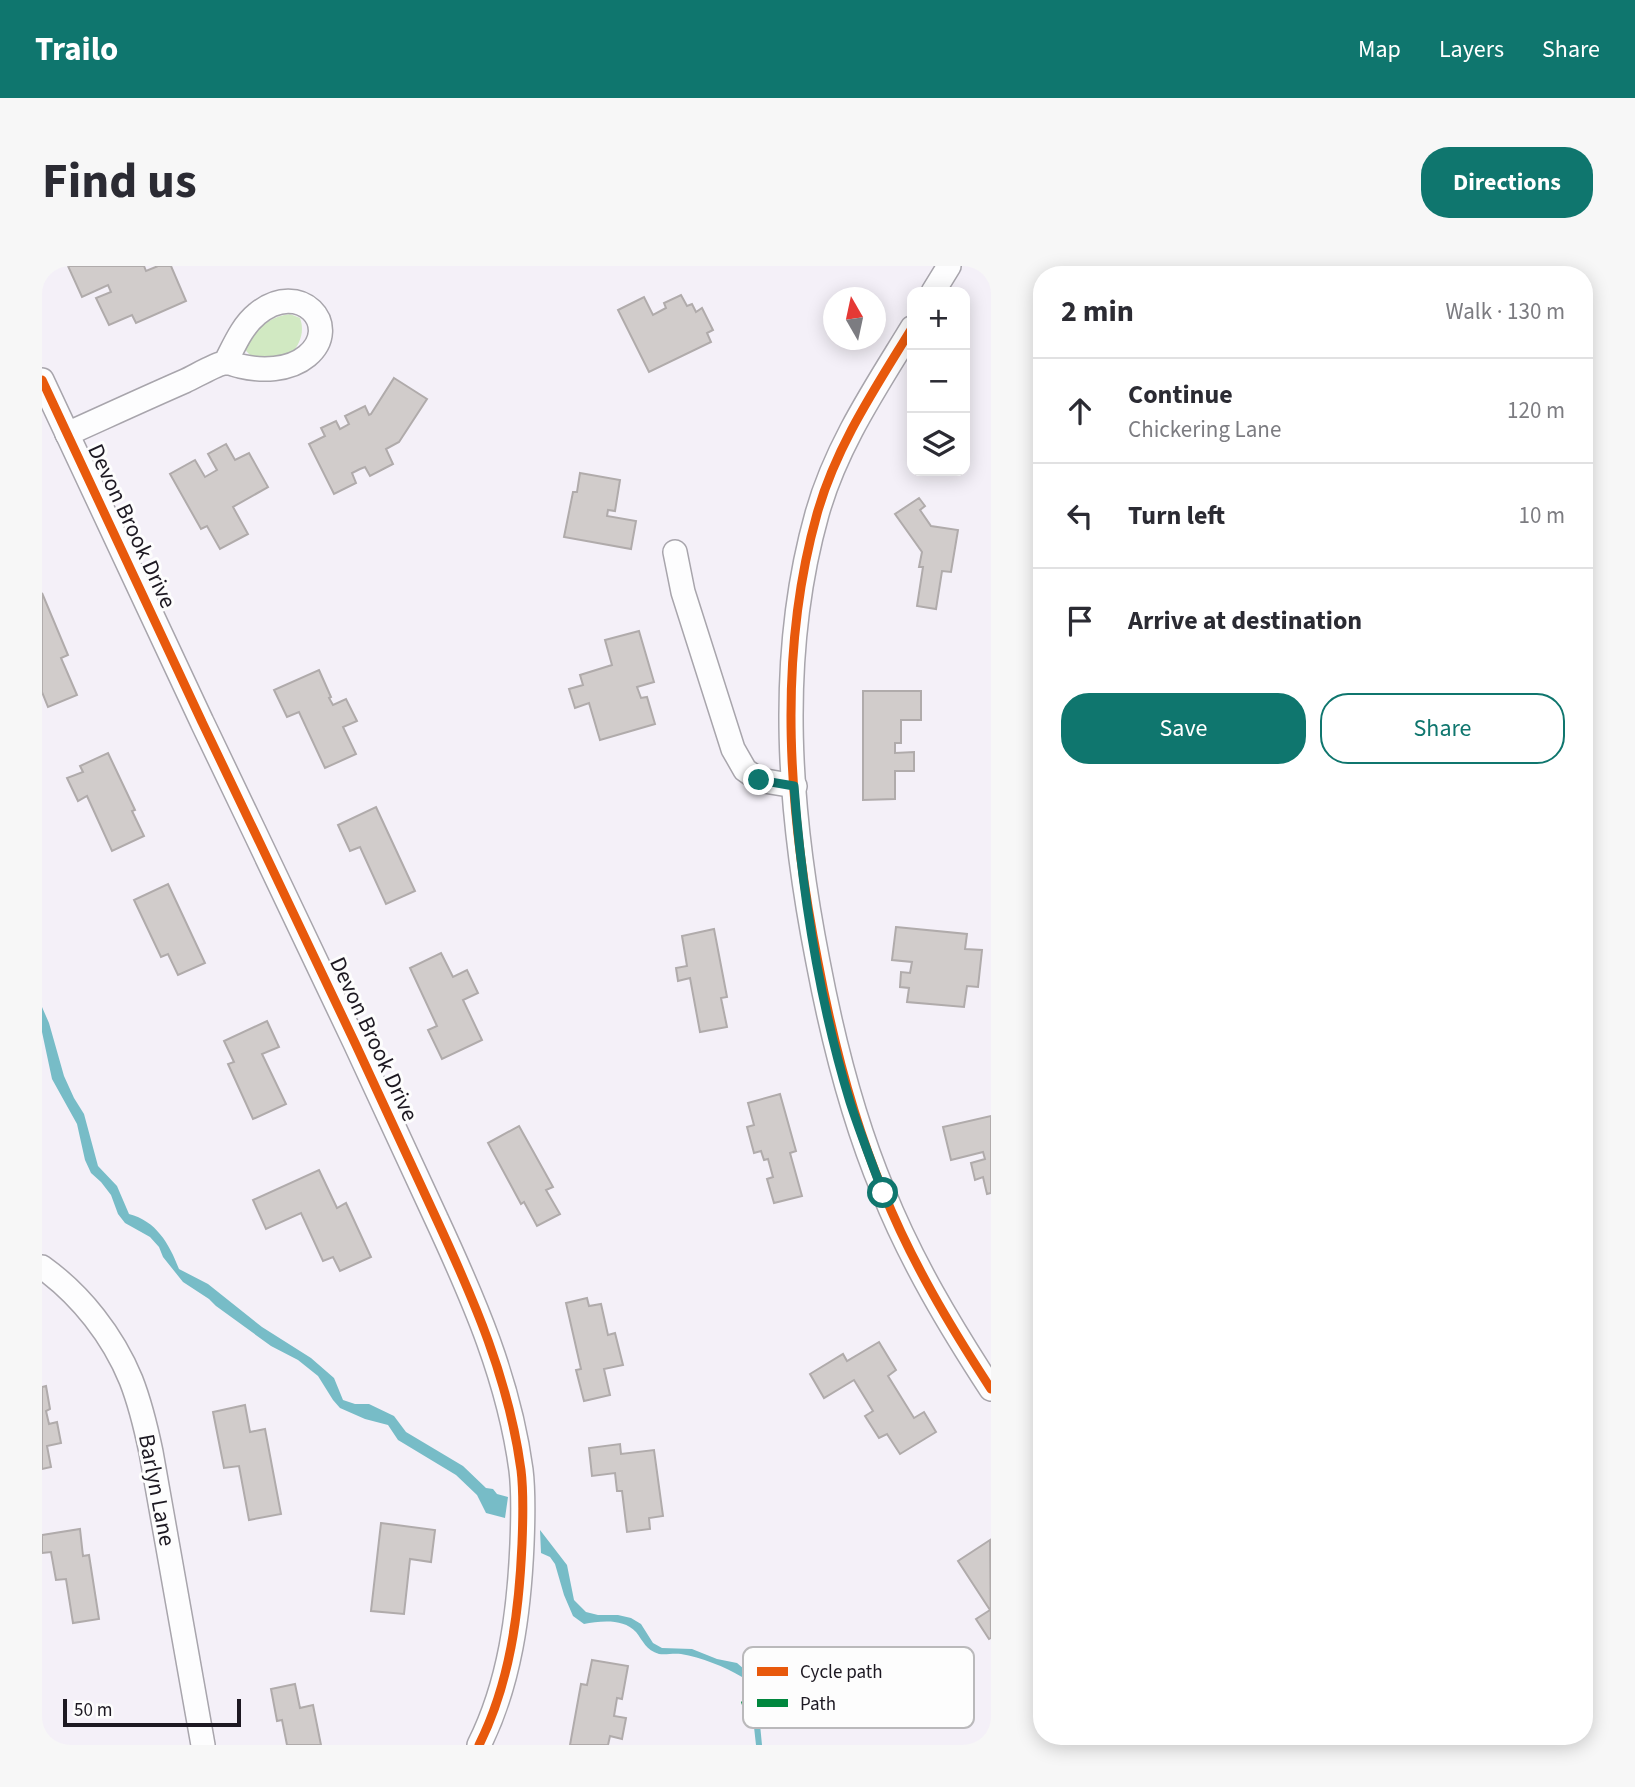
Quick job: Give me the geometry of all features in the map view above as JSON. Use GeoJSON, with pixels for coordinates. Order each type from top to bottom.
{"type":"FeatureCollection","features":[{"type":"Feature","properties":{"kind":"street"},"geometry":{"type":"LineString","coordinates":[[936,287],[948,266]]}},
{"type":"Feature","properties":{"kind":"street"},"geometry":{"type":"LineString","coordinates":[[907,336],[841,451],[817,513],[793,640],[790,702],[794,786],[812,934],[826,1007],[850,1103],[883,1193],[915,1261],[991,1390]]}},
{"type":"Feature","properties":{"kind":"street"},"geometry":{"type":"LineString","coordinates":[[67,434],[225,363]]}},
{"type":"Feature","properties":{"kind":"street","name":"Devon Brook Drive"},"geometry":{"type":"LineString","coordinates":[[42,380],[468,1287],[497,1364],[521,1472],[521,1560],[510,1656],[489,1724],[479,1745]]}},
{"type":"Feature","properties":{"kind":"street"},"geometry":{"type":"LineString","coordinates":[[675,552],[683,593],[733,749],[745,770],[759,780],[794,786]]}},
{"type":"Feature","properties":{"kind":"street","name":"Barlyn Lane"},"geometry":{"type":"LineString","coordinates":[[42,1267],[71,1290],[92,1315],[115,1347],[131,1379],[151,1452],[203,1745]]}},
{"type":"Feature","properties":{"kind":"green space"},"geometry":{"type":"Polygon","coordinates":[[[290,314],[300,318],[302,328],[299,342],[291,354],[265,359],[248,353],[244,347],[258,329],[275,318],[290,314]]]}},
{"type":"Feature","properties":{"kind":"water"},"geometry":{"type":"Polygon","coordinates":[[[42,1007],[64,1076],[84,1114],[98,1166],[117,1186],[129,1214],[147,1222],[160,1234],[179,1269],[208,1284],[262,1327],[311,1358],[334,1378],[343,1400],[355,1404],[369,1404],[394,1416],[406,1432],[463,1466],[486,1488],[508,1497],[505,1518],[486,1513],[477,1495],[456,1475],[398,1440],[388,1425],[340,1408],[318,1376],[298,1360],[271,1346],[183,1282],[150,1237],[125,1223],[118,1214],[111,1195],[91,1173],[85,1160],[77,1124],[52,1079],[42,1032],[42,1007]]]}},
{"type":"Feature","properties":{"kind":"water"},"geometry":{"type":"Polygon","coordinates":[[[540,1530],[567,1565],[574,1600],[586,1612],[631,1618],[641,1624],[653,1643],[662,1648],[692,1649],[717,1659],[737,1663],[743,1668],[743,1680],[742,1677],[721,1666],[697,1657],[655,1652],[625,1624],[584,1624],[573,1616],[555,1564],[550,1557],[541,1553],[540,1530]]]}},
{"type":"Feature","properties":{"kind":"water"},"geometry":{"type":"Polygon","coordinates":[[[754,1728],[760,1728],[762,1745],[756,1745],[754,1728]]]}},
{"type":"Feature","properties":{"kind":"building"},"geometry":{"type":"Polygon","coordinates":[[[68,266],[144,266],[146,271],[158,266],[171,266],[186,301],[136,323],[132,315],[109,325],[96,298],[111,292],[108,285],[82,297],[68,266]]]}},
{"type":"Feature","properties":{"kind":"building"},"geometry":{"type":"Polygon","coordinates":[[[681,295],[687,306],[692,304],[696,312],[702,308],[713,330],[707,333],[711,342],[649,372],[618,310],[644,297],[653,315],[666,308],[664,303],[681,295]]]}},
{"type":"Feature","properties":{"kind":"building"},"geometry":{"type":"Polygon","coordinates":[[[394,378],[427,399],[399,442],[386,449],[393,464],[370,476],[365,467],[352,473],[356,483],[334,494],[309,444],[325,436],[321,428],[336,421],[340,429],[349,424],[345,416],[365,406],[369,415],[371,414],[394,378]]]}},
{"type":"Feature","properties":{"kind":"building"},"geometry":{"type":"Polygon","coordinates":[[[226,444],[235,460],[249,453],[268,487],[233,507],[248,534],[220,549],[207,526],[201,529],[170,474],[195,460],[205,477],[217,470],[208,454],[226,444]]]}},
{"type":"Feature","properties":{"kind":"building"},"geometry":{"type":"Polygon","coordinates":[[[580,473],[620,480],[615,511],[608,510],[607,516],[636,521],[631,549],[564,537],[573,492],[577,492],[580,473]]]}},
{"type":"Feature","properties":{"kind":"building"},"geometry":{"type":"Polygon","coordinates":[[[919,498],[925,506],[920,510],[931,526],[958,530],[951,572],[942,571],[936,609],[917,606],[923,567],[919,567],[922,552],[895,514],[919,498]]]}},
{"type":"Feature","properties":{"kind":"building"},"geometry":{"type":"Polygon","coordinates":[[[42,593],[68,655],[61,658],[77,695],[48,707],[42,692],[42,593]]]}},
{"type":"Feature","properties":{"kind":"building"},"geometry":{"type":"Polygon","coordinates":[[[639,631],[654,682],[637,687],[641,698],[647,697],[655,724],[600,740],[589,703],[575,708],[569,689],[583,685],[580,675],[612,665],[605,640],[639,631]]]}},
{"type":"Feature","properties":{"kind":"building"},"geometry":{"type":"Polygon","coordinates":[[[319,670],[333,705],[346,699],[357,721],[343,727],[356,754],[325,768],[299,712],[287,717],[274,690],[319,670]]]}},
{"type":"Feature","properties":{"kind":"building"},"geometry":{"type":"Polygon","coordinates":[[[863,691],[921,691],[921,720],[901,720],[901,743],[895,743],[895,753],[914,752],[914,771],[895,771],[895,799],[863,800],[863,691]]]}},
{"type":"Feature","properties":{"kind":"building"},"geometry":{"type":"Polygon","coordinates":[[[108,753],[144,836],[112,851],[87,796],[78,801],[67,778],[83,772],[80,766],[108,753]]]}},
{"type":"Feature","properties":{"kind":"building"},"geometry":{"type":"Polygon","coordinates":[[[376,807],[415,891],[386,904],[360,847],[350,851],[338,825],[376,807]]]}},
{"type":"Feature","properties":{"kind":"building"},"geometry":{"type":"Polygon","coordinates":[[[168,884],[205,963],[178,975],[168,954],[161,957],[134,900],[168,884]]]}},
{"type":"Feature","properties":{"kind":"building"},"geometry":{"type":"Polygon","coordinates":[[[896,927],[967,934],[965,949],[982,950],[978,987],[967,986],[964,1007],[907,1002],[909,988],[900,987],[901,972],[910,973],[912,962],[892,960],[896,927]]]}},
{"type":"Feature","properties":{"kind":"building"},"geometry":{"type":"Polygon","coordinates":[[[714,929],[727,997],[721,998],[727,1027],[700,1032],[690,978],[678,981],[676,968],[687,966],[682,936],[714,929]]]}},
{"type":"Feature","properties":{"kind":"building"},"geometry":{"type":"Polygon","coordinates":[[[441,953],[453,977],[467,970],[478,993],[463,1000],[482,1040],[442,1059],[428,1030],[437,1026],[410,968],[441,953]]]}},
{"type":"Feature","properties":{"kind":"building"},"geometry":{"type":"Polygon","coordinates":[[[267,1021],[279,1047],[262,1054],[286,1104],[253,1119],[228,1064],[234,1062],[224,1041],[267,1021]]]}},
{"type":"Feature","properties":{"kind":"building"},"geometry":{"type":"Polygon","coordinates":[[[780,1094],[796,1151],[790,1153],[802,1196],[774,1203],[767,1179],[773,1177],[768,1159],[764,1160],[761,1151],[754,1153],[747,1127],[754,1125],[748,1103],[780,1094]]]}},
{"type":"Feature","properties":{"kind":"building"},"geometry":{"type":"Polygon","coordinates":[[[991,1116],[991,1193],[987,1194],[983,1177],[975,1180],[971,1163],[985,1159],[983,1152],[951,1160],[943,1127],[991,1116]]]}},
{"type":"Feature","properties":{"kind":"building"},"geometry":{"type":"Polygon","coordinates":[[[519,1126],[553,1187],[546,1190],[560,1214],[537,1226],[524,1202],[521,1204],[488,1143],[519,1126]]]}},
{"type":"Feature","properties":{"kind":"building"},"geometry":{"type":"Polygon","coordinates":[[[319,1170],[337,1208],[346,1203],[371,1257],[340,1271],[333,1257],[323,1261],[301,1213],[266,1229],[253,1200],[319,1170]]]}},
{"type":"Feature","properties":{"kind":"building"},"geometry":{"type":"Polygon","coordinates":[[[587,1298],[589,1306],[601,1304],[608,1335],[615,1333],[623,1365],[604,1369],[610,1395],[584,1401],[576,1370],[581,1369],[566,1303],[587,1298]]]}},
{"type":"Feature","properties":{"kind":"building"},"geometry":{"type":"Polygon","coordinates":[[[879,1342],[896,1370],[888,1376],[914,1418],[924,1412],[936,1432],[900,1454],[887,1434],[879,1438],[865,1416],[873,1411],[854,1380],[824,1398],[810,1374],[843,1354],[847,1361],[879,1342]]]}},
{"type":"Feature","properties":{"kind":"building"},"geometry":{"type":"Polygon","coordinates":[[[46,1386],[50,1409],[46,1411],[49,1424],[57,1422],[61,1443],[47,1446],[51,1467],[42,1469],[42,1387],[46,1386]]]}},
{"type":"Feature","properties":{"kind":"building"},"geometry":{"type":"Polygon","coordinates":[[[245,1405],[250,1432],[265,1429],[281,1514],[249,1520],[239,1466],[224,1468],[213,1412],[245,1405]]]}},
{"type":"Feature","properties":{"kind":"building"},"geometry":{"type":"Polygon","coordinates":[[[620,1444],[621,1454],[654,1450],[663,1516],[649,1518],[650,1529],[627,1532],[622,1491],[617,1491],[615,1473],[592,1476],[589,1448],[620,1444]]]}},
{"type":"Feature","properties":{"kind":"building"},"geometry":{"type":"Polygon","coordinates":[[[381,1523],[435,1530],[431,1562],[410,1559],[404,1614],[371,1611],[381,1523]]]}},
{"type":"Feature","properties":{"kind":"building"},"geometry":{"type":"Polygon","coordinates":[[[80,1529],[83,1556],[89,1555],[99,1619],[73,1623],[66,1579],[56,1580],[51,1552],[42,1553],[42,1535],[80,1529]]]}},
{"type":"Feature","properties":{"kind":"building"},"geometry":{"type":"Polygon","coordinates":[[[990,1540],[991,1638],[989,1639],[976,1619],[990,1610],[958,1561],[990,1540]]]}},
{"type":"Feature","properties":{"kind":"building"},"geometry":{"type":"Polygon","coordinates":[[[592,1660],[628,1666],[622,1699],[617,1698],[614,1716],[626,1718],[622,1739],[610,1736],[608,1745],[570,1745],[581,1684],[587,1685],[592,1660]]]}},
{"type":"Feature","properties":{"kind":"building"},"geometry":{"type":"Polygon","coordinates":[[[295,1684],[300,1708],[313,1705],[321,1745],[287,1745],[282,1720],[277,1721],[271,1689],[295,1684]]]}},
{"type":"Feature","properties":{"kind":"cycle path"},"geometry":{"type":"LineString","coordinates":[[907,336],[846,441],[817,514],[804,569],[796,625],[791,738],[794,794],[808,907],[824,991],[844,1078],[862,1135],[894,1217],[919,1268],[991,1389]]}},
{"type":"Feature","properties":{"kind":"cycle path"},"geometry":{"type":"LineString","coordinates":[[42,380],[436,1218],[464,1279],[499,1372],[521,1470],[522,1544],[511,1647],[498,1697],[479,1745]]}},
{"type":"Feature","properties":{"kind":"route"},"geometry":{"type":"LineString","coordinates":[[759,780],[794,786],[802,867],[826,1007],[850,1103],[883,1193]]}}]}
